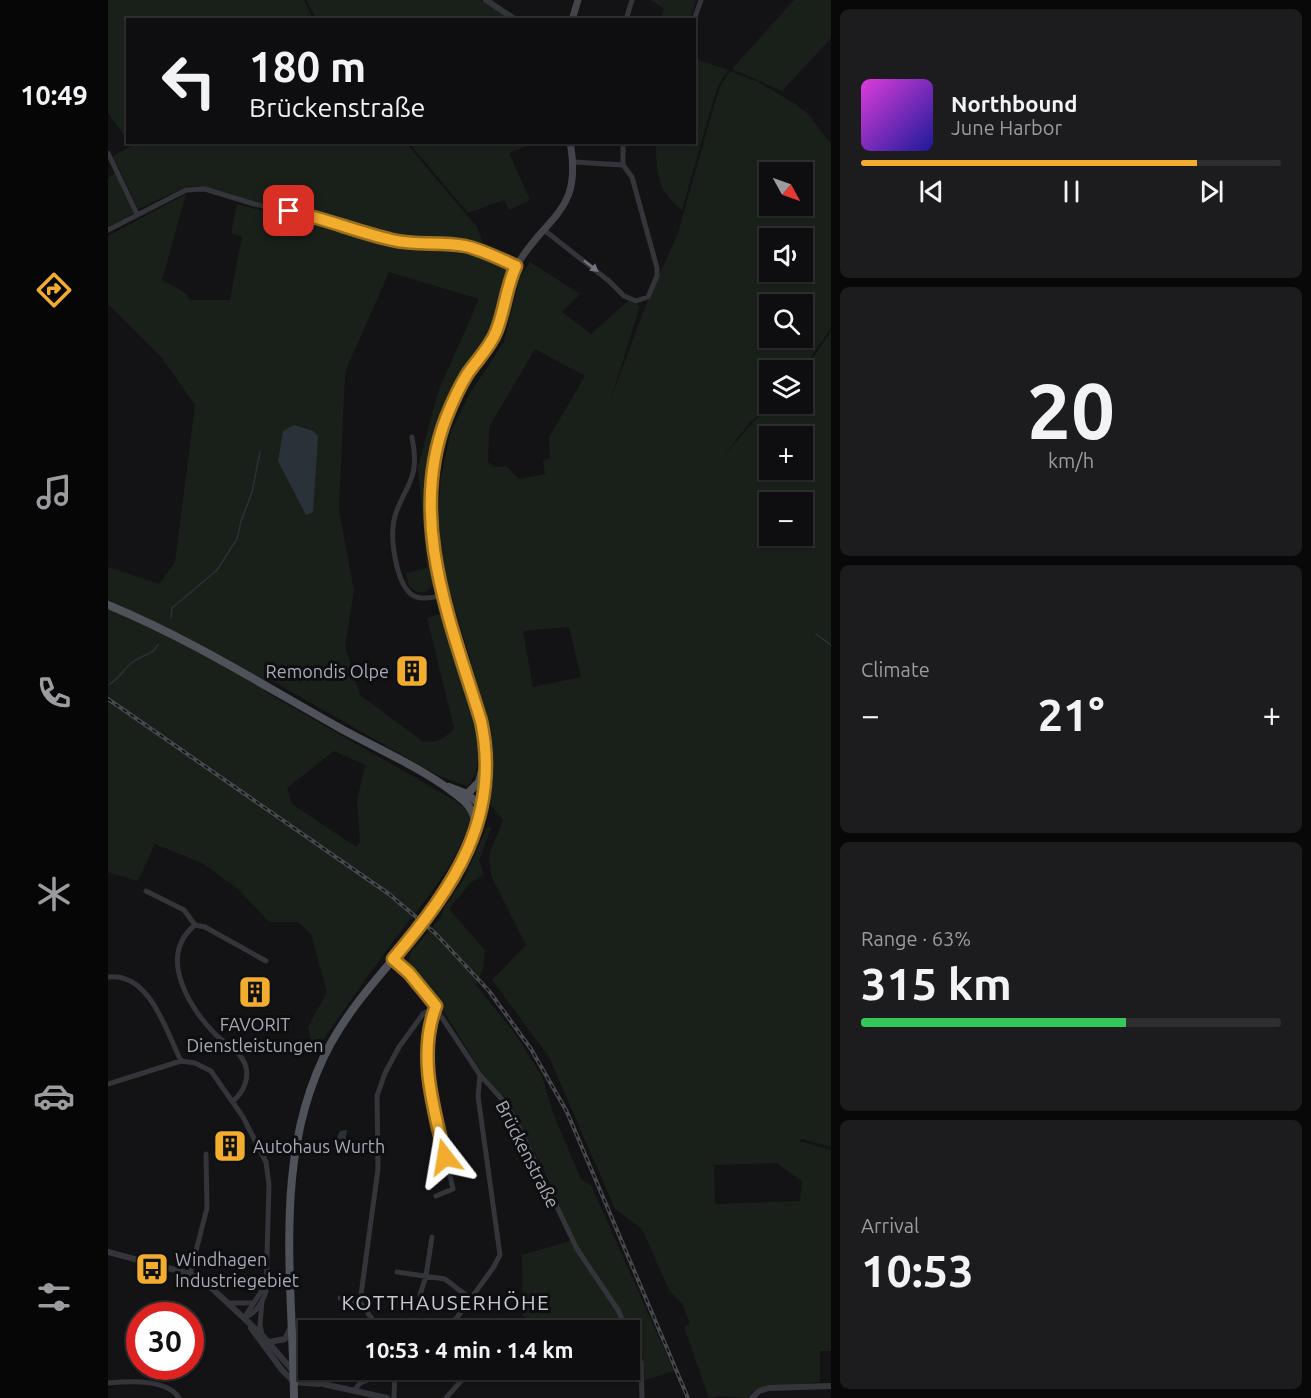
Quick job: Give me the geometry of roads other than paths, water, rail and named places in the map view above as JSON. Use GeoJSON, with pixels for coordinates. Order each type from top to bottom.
{"type":"FeatureCollection","features":[{"type":"Feature","properties":{"kind":"main road"},"geometry":{"type":"LineString","coordinates":[[573,18],[578,0]]}},
{"type":"Feature","properties":{"kind":"main road"},"geometry":{"type":"LineString","coordinates":[[294,1398],[293,1371],[289,1362],[292,1186],[305,1107],[331,1043],[361,998],[406,944],[454,878],[475,833],[483,807],[486,755],[481,721],[442,596],[430,522],[429,500],[435,453],[441,430],[458,391],[496,331],[516,266],[560,213],[571,192],[574,162],[570,144]]}},
{"type":"Feature","properties":{"kind":"main road"},"geometry":{"type":"LineString","coordinates":[[108,605],[137,617],[221,662],[483,807]]}},
{"type":"Feature","properties":{"kind":"main road"},"geometry":{"type":"LineString","coordinates":[[466,797],[479,782],[486,755]]}},
{"type":"Feature","properties":{"kind":"main road"},"geometry":{"type":"LineString","coordinates":[[466,797],[475,817],[475,833]]}},
{"type":"Feature","properties":{"kind":"street"},"geometry":{"type":"LineString","coordinates":[[486,0],[513,18]]}},
{"type":"Feature","properties":{"kind":"street"},"geometry":{"type":"LineString","coordinates":[[627,18],[632,0]]}},
{"type":"Feature","properties":{"kind":"street"},"geometry":{"type":"LineString","coordinates":[[695,18],[701,0]]}},
{"type":"Feature","properties":{"kind":"street"},"geometry":{"type":"LineString","coordinates":[[544,230],[609,281],[624,296],[636,301],[648,297],[657,276],[657,268],[632,177],[623,165],[623,144]]}},
{"type":"Feature","properties":{"kind":"street"},"geometry":{"type":"LineString","coordinates":[[108,153],[137,214]]}},
{"type":"Feature","properties":{"kind":"street"},"geometry":{"type":"LineString","coordinates":[[574,162],[623,165]]}},
{"type":"Feature","properties":{"kind":"street"},"geometry":{"type":"LineString","coordinates":[[108,230],[186,190],[208,190],[254,204],[325,219],[391,240],[412,244],[463,246],[489,253],[516,266]]}},
{"type":"Feature","properties":{"kind":"street"},"geometry":{"type":"LineString","coordinates":[[412,436],[415,455],[413,472],[394,518],[392,535],[396,558],[403,584],[411,594],[425,598],[442,596]]}},
{"type":"Feature","properties":{"kind":"street"},"geometry":{"type":"LineString","coordinates":[[146,891],[184,910],[195,925],[205,927],[266,961]]}},
{"type":"Feature","properties":{"kind":"street"},"geometry":{"type":"LineString","coordinates":[[195,925],[188,931],[179,948],[180,980],[191,1004],[202,1019],[245,1064],[247,1074],[243,1089],[233,1101]]}},
{"type":"Feature","properties":{"kind":"street","name":"Brückenstraße"},"geometry":{"type":"LineString","coordinates":[[393,959],[409,973],[436,1006],[480,1075],[498,1093],[514,1119],[577,1249],[622,1320]]}},
{"type":"Feature","properties":{"kind":"street"},"geometry":{"type":"LineString","coordinates":[[108,977],[125,979],[144,991],[181,1061]]}},
{"type":"Feature","properties":{"kind":"street"},"geometry":{"type":"LineString","coordinates":[[436,1006],[429,1027],[429,1084],[453,1189],[436,1196]]}},
{"type":"Feature","properties":{"kind":"street"},"geometry":{"type":"LineString","coordinates":[[360,1302],[378,1169],[377,1096],[385,1073],[399,1047],[423,1014],[436,1006]]}},
{"type":"Feature","properties":{"kind":"street"},"geometry":{"type":"LineString","coordinates":[[108,1084],[181,1061],[195,1063],[211,1071],[233,1101],[262,1152],[268,1170],[266,1284],[260,1325],[262,1335]]}},
{"type":"Feature","properties":{"kind":"street"},"geometry":{"type":"LineString","coordinates":[[455,1320],[500,1255],[479,1113],[477,1088],[480,1075]]}},
{"type":"Feature","properties":{"kind":"street"},"geometry":{"type":"LineString","coordinates":[[190,1274],[207,1208],[206,1154]]}},
{"type":"Feature","properties":{"kind":"street"},"geometry":{"type":"LineString","coordinates":[[420,1295],[426,1275],[432,1237]]}},
{"type":"Feature","properties":{"kind":"street"},"geometry":{"type":"LineString","coordinates":[[108,1252],[190,1274],[204,1281],[289,1362]]}},
{"type":"Feature","properties":{"kind":"street"},"geometry":{"type":"LineString","coordinates":[[397,1272],[445,1279],[471,1299]]}},
{"type":"Feature","properties":{"kind":"street"},"geometry":{"type":"LineString","coordinates":[[244,1317],[266,1284]]}},
{"type":"Feature","properties":{"kind":"street"},"geometry":{"type":"LineString","coordinates":[[340,1298],[360,1302],[373,1320]]}},
{"type":"Feature","properties":{"kind":"street"},"geometry":{"type":"LineString","coordinates":[[244,1317],[250,1315],[262,1301]]}},
{"type":"Feature","properties":{"kind":"street"},"geometry":{"type":"LineString","coordinates":[[230,1304],[254,1303]]}},
{"type":"Feature","properties":{"kind":"street"},"geometry":{"type":"LineString","coordinates":[[244,1317],[277,1364],[294,1382],[323,1384],[387,1398]]}},
{"type":"Feature","properties":{"kind":"street"},"geometry":{"type":"LineString","coordinates":[[269,1342],[285,1339],[290,1329]]}},
{"type":"Feature","properties":{"kind":"street"},"geometry":{"type":"LineString","coordinates":[[640,1361],[642,1398]]}},
{"type":"Feature","properties":{"kind":"street"},"geometry":{"type":"LineString","coordinates":[[277,1364],[289,1362]]}},
{"type":"Feature","properties":{"kind":"street"},"geometry":{"type":"LineString","coordinates":[[293,1371],[323,1384]]}},
{"type":"Feature","properties":{"kind":"street"},"geometry":{"type":"LineString","coordinates":[[354,1391],[360,1383],[368,1380]]}},
{"type":"Feature","properties":{"kind":"street"},"geometry":{"type":"LineString","coordinates":[[394,1380],[394,1398]]}},
{"type":"Feature","properties":{"kind":"street"},"geometry":{"type":"LineString","coordinates":[[446,1398],[462,1380]]}},
{"type":"Feature","properties":{"kind":"street"},"geometry":{"type":"LineString","coordinates":[[108,1383],[164,1386],[174,1391],[180,1398]]}},
{"type":"Feature","properties":{"kind":"street"},"geometry":{"type":"LineString","coordinates":[[753,1398],[759,1391],[769,1388],[831,1386]]}},
{"type":"Feature","properties":{"kind":"waterway"},"geometry":{"type":"LineString","coordinates":[[171,618],[172,608],[217,570],[237,539],[252,492],[260,452]]}},
{"type":"Feature","properties":{"kind":"waterway"},"geometry":{"type":"LineString","coordinates":[[816,634],[831,645]]}},
{"type":"Feature","properties":{"kind":"waterway"},"geometry":{"type":"LineString","coordinates":[[110,684],[137,659],[150,653],[158,645]]}},
{"type":"Feature","properties":{"kind":"railway"},"geometry":{"type":"LineString","coordinates":[[108,699],[389,894],[436,934],[489,991],[531,1049],[567,1112],[688,1398]]}},
{"type":"Feature","properties":{"kind":"place","name":"Remondis Olpe"},"geometry":{"type":"Point","coordinates":[412,671]}},
{"type":"Feature","properties":{"kind":"place","name":"FAVORIT Dienstleistungen"},"geometry":{"type":"Point","coordinates":[255,992]}},
{"type":"Feature","properties":{"kind":"place","name":"Autohaus Wurth"},"geometry":{"type":"Point","coordinates":[230,1146]}},
{"type":"Feature","properties":{"kind":"place","name":"Windhagen Industriegebiet"},"geometry":{"type":"Point","coordinates":[152,1269]}},
{"type":"Feature","properties":{"kind":"district","name":"KOTTHAUSERHÖHE"},"geometry":{"type":"Point","coordinates":[446,1302]}}]}
